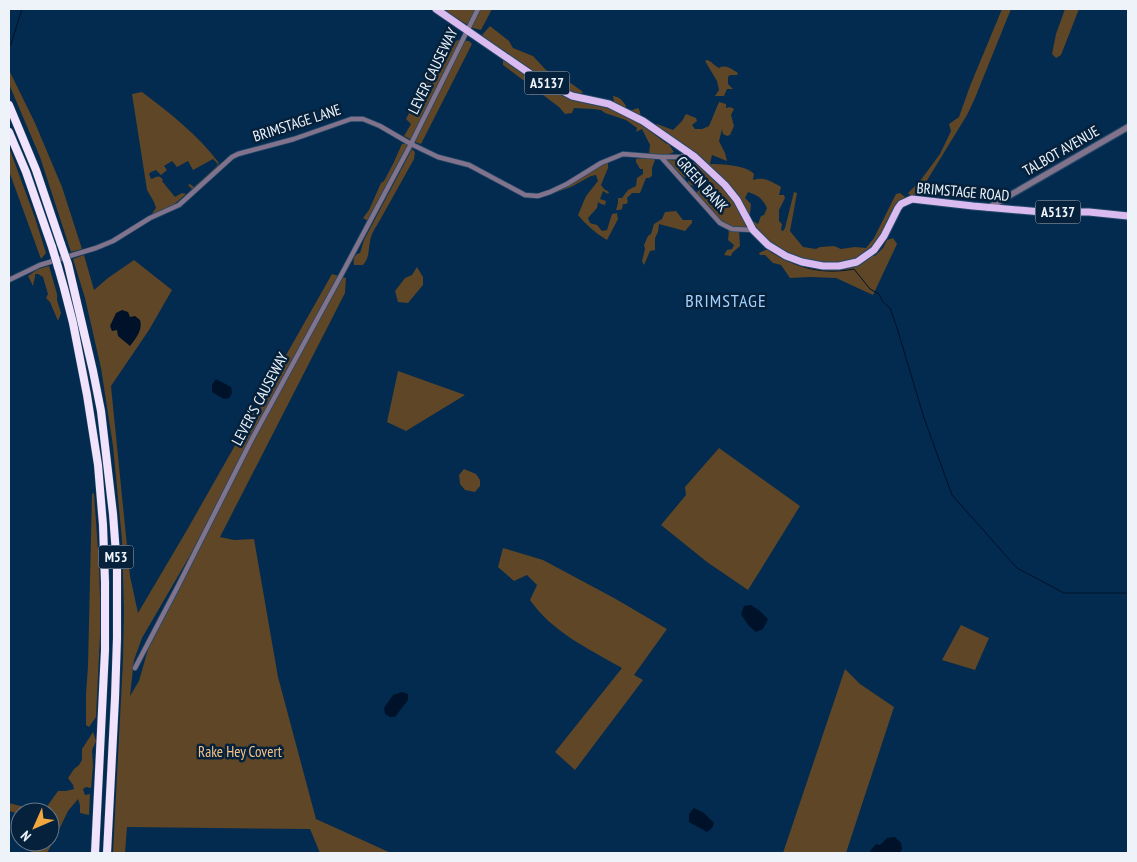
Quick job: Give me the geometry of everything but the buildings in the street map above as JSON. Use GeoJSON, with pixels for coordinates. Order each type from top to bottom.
{"type":"FeatureCollection","features":[{"type":"Feature","properties":{"kind":"highway","name":"M53"},"geometry":{"type":"LineString","coordinates":[[9,105],[36,170],[68,264],[94,371],[101,411],[117,567],[115,698],[107,853]]}},
{"type":"Feature","properties":{"kind":"highway","name":"M53"},"geometry":{"type":"LineString","coordinates":[[9,132],[26,172],[52,247],[71,314],[87,394],[98,464],[103,525],[105,650],[95,853]]}},
{"type":"Feature","properties":{"kind":"main road","name":"BRIMSTAGE ROAD"},"geometry":{"type":"LineString","coordinates":[[436,9],[532,75],[572,96],[609,104],[643,121],[690,153],[725,184],[737,200],[753,230],[768,245],[786,256],[813,265],[839,266],[857,262],[874,250],[884,236],[898,208],[906,201],[912,199],[1006,210],[1089,212],[1128,216]]}},
{"type":"Feature","properties":{"kind":"street","name":"LEVER CAUSEWAY"},"geometry":{"type":"LineString","coordinates":[[411,144],[478,9]]}},
{"type":"Feature","properties":{"kind":"street","name":"BRIMSTAGE LANE"},"geometry":{"type":"LineString","coordinates":[[9,280],[40,265],[113,241],[150,218],[170,210],[196,191],[225,162],[238,154],[294,140],[351,119],[363,118],[369,120],[438,157],[469,165],[525,195],[538,196],[550,192],[601,163],[624,154],[661,158],[681,157],[690,153]]}},
{"type":"Feature","properties":{"kind":"street","name":"TALBOT AVENUE"},"geometry":{"type":"LineString","coordinates":[[988,208],[1128,127]]}},
{"type":"Feature","properties":{"kind":"street","name":"LEVER'S CAUSEWAY"},"geometry":{"type":"LineString","coordinates":[[135,668],[252,439],[411,144]]}},
{"type":"Feature","properties":{"kind":"street","name":"GREEN BANK"},"geometry":{"type":"LineString","coordinates":[[661,158],[720,223],[732,229],[753,230]]}},
{"type":"Feature","properties":{"kind":"street"},"geometry":{"type":"LineString","coordinates":[[1006,197],[1006,210]]}},
{"type":"Feature","properties":{"kind":"green space"},"geometry":{"type":"Polygon","coordinates":[[[441,9],[492,9],[481,30],[473,28],[441,9]]]}},
{"type":"Feature","properties":{"kind":"green space"},"geometry":{"type":"Polygon","coordinates":[[[1002,9],[1011,9],[967,115],[926,182],[918,189],[919,196],[910,195],[908,193],[920,181],[940,154],[951,131],[949,124],[959,117],[1002,9]]]}},
{"type":"Feature","properties":{"kind":"green space"},"geometry":{"type":"Polygon","coordinates":[[[1065,9],[1079,9],[1061,55],[1056,58],[1052,54],[1056,34],[1065,9]]]}},
{"type":"Feature","properties":{"kind":"green space"},"geometry":{"type":"Polygon","coordinates":[[[490,26],[509,41],[513,48],[533,56],[546,70],[561,76],[583,92],[576,98],[611,107],[614,102],[613,96],[624,102],[626,106],[625,113],[638,108],[640,114],[639,123],[668,143],[674,152],[649,154],[650,145],[642,129],[636,132],[637,128],[626,120],[601,110],[574,108],[572,113],[565,114],[559,107],[503,65],[503,56],[482,35],[490,26]]]}},
{"type":"Feature","properties":{"kind":"green space"},"geometry":{"type":"Polygon","coordinates":[[[458,40],[469,41],[472,44],[421,144],[415,142],[404,136],[411,124],[406,119],[428,76],[437,71],[453,43],[458,40]]]}},
{"type":"Feature","properties":{"kind":"green space"},"geometry":{"type":"Polygon","coordinates":[[[707,60],[719,68],[726,67],[738,73],[728,77],[728,84],[733,89],[727,89],[724,96],[715,96],[719,90],[717,81],[705,61],[707,60]]]}},
{"type":"Feature","properties":{"kind":"green space"},"geometry":{"type":"Polygon","coordinates":[[[9,70],[35,123],[62,187],[82,249],[71,252],[40,157],[9,84],[9,70]]]}},
{"type":"Feature","properties":{"kind":"green space"},"geometry":{"type":"Polygon","coordinates":[[[142,92],[193,134],[219,163],[217,168],[190,192],[192,189],[188,185],[190,184],[194,187],[216,167],[218,164],[213,159],[193,170],[188,161],[177,167],[172,161],[164,166],[167,170],[161,175],[156,170],[151,172],[149,174],[151,179],[160,177],[175,197],[182,193],[186,194],[170,208],[151,215],[156,208],[147,190],[132,94],[142,92]]]}},
{"type":"Feature","properties":{"kind":"green space"},"geometry":{"type":"Polygon","coordinates":[[[719,102],[726,104],[726,108],[734,109],[731,115],[734,126],[730,135],[727,136],[723,134],[722,129],[719,141],[727,161],[712,155],[710,164],[721,164],[746,169],[754,174],[753,180],[764,179],[781,187],[779,195],[784,195],[785,198],[779,210],[779,221],[782,224],[781,230],[783,231],[794,192],[797,193],[790,231],[803,247],[816,249],[834,246],[841,249],[866,248],[874,238],[896,194],[900,193],[905,197],[897,206],[873,255],[875,256],[883,248],[887,240],[893,238],[897,244],[873,295],[836,278],[790,278],[781,265],[773,263],[765,255],[760,255],[759,253],[768,249],[769,244],[751,220],[758,224],[761,216],[764,215],[767,208],[761,199],[748,192],[745,198],[751,204],[750,214],[748,214],[701,158],[656,125],[673,130],[686,114],[696,118],[697,121],[692,125],[695,129],[702,129],[709,126],[719,102]]]}},
{"type":"Feature","properties":{"kind":"green space"},"geometry":{"type":"Polygon","coordinates":[[[407,143],[410,145],[381,206],[368,221],[363,218],[369,210],[402,144],[407,143]]]}},
{"type":"Feature","properties":{"kind":"green space"},"geometry":{"type":"Polygon","coordinates":[[[9,147],[46,253],[41,259],[9,171],[9,147]]]}},
{"type":"Feature","properties":{"kind":"green space"},"geometry":{"type":"Polygon","coordinates":[[[412,149],[415,152],[414,159],[373,233],[367,259],[363,265],[354,265],[354,257],[360,253],[364,240],[412,149]]]}},
{"type":"Feature","properties":{"kind":"green space"},"geometry":{"type":"Polygon","coordinates":[[[653,158],[655,160],[652,176],[646,178],[640,193],[632,193],[627,198],[628,202],[623,204],[622,209],[616,210],[618,198],[622,198],[628,190],[636,186],[637,178],[643,174],[643,169],[640,169],[636,159],[653,158]]]}},
{"type":"Feature","properties":{"kind":"green space"},"geometry":{"type":"Polygon","coordinates":[[[668,160],[690,162],[703,168],[727,191],[740,210],[746,227],[739,230],[740,246],[731,256],[724,255],[734,245],[728,240],[727,228],[696,193],[700,189],[712,198],[716,192],[713,184],[707,180],[704,182],[697,177],[695,179],[692,177],[695,184],[694,186],[690,185],[688,183],[692,176],[688,174],[685,178],[668,163],[668,160]]]}},
{"type":"Feature","properties":{"kind":"green space"},"geometry":{"type":"Polygon","coordinates":[[[608,162],[608,168],[601,185],[609,192],[608,194],[603,191],[600,199],[606,201],[605,205],[598,202],[597,208],[588,218],[590,223],[597,225],[602,231],[607,230],[612,214],[617,213],[618,219],[607,240],[578,215],[586,196],[598,181],[596,175],[554,193],[608,162]]]}},
{"type":"Feature","properties":{"kind":"green space"},"geometry":{"type":"Polygon","coordinates":[[[676,211],[683,220],[692,220],[692,223],[685,231],[659,224],[655,238],[655,250],[650,251],[644,265],[642,261],[644,245],[651,234],[654,224],[662,219],[665,212],[676,211]]]}},
{"type":"Feature","properties":{"kind":"green space","name":"Rake Hey Covert"},"geometry":{"type":"Polygon","coordinates":[[[84,255],[94,290],[134,260],[172,290],[149,330],[111,386],[130,576],[138,613],[332,274],[346,278],[345,293],[220,537],[234,540],[254,539],[278,677],[316,819],[391,853],[320,853],[310,829],[127,827],[125,853],[113,853],[123,660],[122,540],[113,446],[101,368],[85,298],[73,259],[84,255]],[[206,528],[142,638],[134,660],[130,696],[139,681],[150,642],[176,595],[206,528]]]}},
{"type":"Feature","properties":{"kind":"green space"},"geometry":{"type":"Polygon","coordinates":[[[49,266],[61,313],[58,321],[50,302],[46,298],[48,294],[43,277],[35,274],[33,286],[28,276],[38,269],[49,266]]]}},
{"type":"Feature","properties":{"kind":"green space"},"geometry":{"type":"Polygon","coordinates":[[[417,267],[423,277],[423,285],[408,303],[398,302],[395,291],[405,278],[412,275],[417,267]]]}},
{"type":"Feature","properties":{"kind":"green space"},"geometry":{"type":"Polygon","coordinates":[[[398,371],[465,395],[406,431],[387,422],[398,371]]]}},
{"type":"Feature","properties":{"kind":"green space"},"geometry":{"type":"Polygon","coordinates":[[[719,448],[800,506],[748,590],[707,562],[661,525],[686,495],[685,487],[719,448]]]}},
{"type":"Feature","properties":{"kind":"green space"},"geometry":{"type":"Polygon","coordinates":[[[464,469],[476,474],[480,480],[480,486],[475,492],[465,490],[460,484],[459,475],[464,469]]]}},
{"type":"Feature","properties":{"kind":"green space"},"geometry":{"type":"Polygon","coordinates":[[[92,493],[94,494],[99,564],[100,635],[96,717],[89,727],[86,725],[86,694],[92,493]]]}},
{"type":"Feature","properties":{"kind":"green space"},"geometry":{"type":"Polygon","coordinates":[[[503,548],[543,560],[667,629],[634,675],[643,680],[575,770],[555,752],[622,668],[560,631],[539,611],[530,600],[537,585],[527,575],[514,581],[498,567],[503,548]]]}},
{"type":"Feature","properties":{"kind":"green space"},"geometry":{"type":"Polygon","coordinates":[[[961,625],[989,638],[975,670],[942,660],[961,625]]]}},
{"type":"Feature","properties":{"kind":"green space"},"geometry":{"type":"Polygon","coordinates":[[[845,669],[860,684],[894,707],[846,853],[783,853],[845,669]]]}},
{"type":"Feature","properties":{"kind":"green space"},"geometry":{"type":"Polygon","coordinates":[[[93,732],[96,741],[92,750],[91,788],[86,787],[83,789],[85,795],[90,794],[89,815],[80,813],[78,799],[68,811],[60,828],[60,802],[50,802],[58,791],[74,789],[68,778],[82,760],[82,749],[93,732]]]}},
{"type":"Feature","properties":{"kind":"green space"},"geometry":{"type":"Polygon","coordinates":[[[31,852],[48,852],[47,853],[31,852]]]}},
{"type":"Feature","properties":{"kind":"water"},"geometry":{"type":"Polygon","coordinates":[[[122,310],[128,312],[130,317],[135,316],[140,320],[141,324],[137,337],[130,346],[118,336],[117,330],[112,331],[110,326],[116,313],[122,310]]]}},
{"type":"Feature","properties":{"kind":"water"},"geometry":{"type":"Polygon","coordinates":[[[216,379],[231,387],[232,393],[229,398],[224,399],[212,392],[212,385],[216,379]]]}},
{"type":"Feature","properties":{"kind":"water"},"geometry":{"type":"Polygon","coordinates":[[[751,605],[768,619],[763,629],[756,632],[748,625],[741,614],[744,606],[751,605]]]}},
{"type":"Feature","properties":{"kind":"water"},"geometry":{"type":"Polygon","coordinates":[[[402,692],[408,694],[408,700],[395,717],[385,714],[384,708],[393,695],[402,692]]]}},
{"type":"Feature","properties":{"kind":"water"},"geometry":{"type":"Polygon","coordinates":[[[694,808],[704,813],[714,823],[707,832],[689,822],[689,814],[694,808]]]}},
{"type":"Feature","properties":{"kind":"water"},"geometry":{"type":"Polygon","coordinates":[[[895,837],[901,843],[902,849],[900,853],[872,853],[870,851],[876,844],[880,845],[887,838],[895,837]]]}},
{"type":"Feature","properties":{"kind":"waterway"},"geometry":{"type":"LineString","coordinates":[[9,47],[22,9]]}},
{"type":"Feature","properties":{"kind":"waterway"},"geometry":{"type":"LineString","coordinates":[[770,251],[790,262],[810,269],[831,271],[854,269],[870,289],[879,294],[883,302],[890,308],[924,418],[952,495],[1017,568],[1064,593],[1128,593]]}},
{"type":"Feature","properties":{"kind":"district","name":"BRIMSTAGE"},"geometry":{"type":"Point","coordinates":[726,301]}}]}
